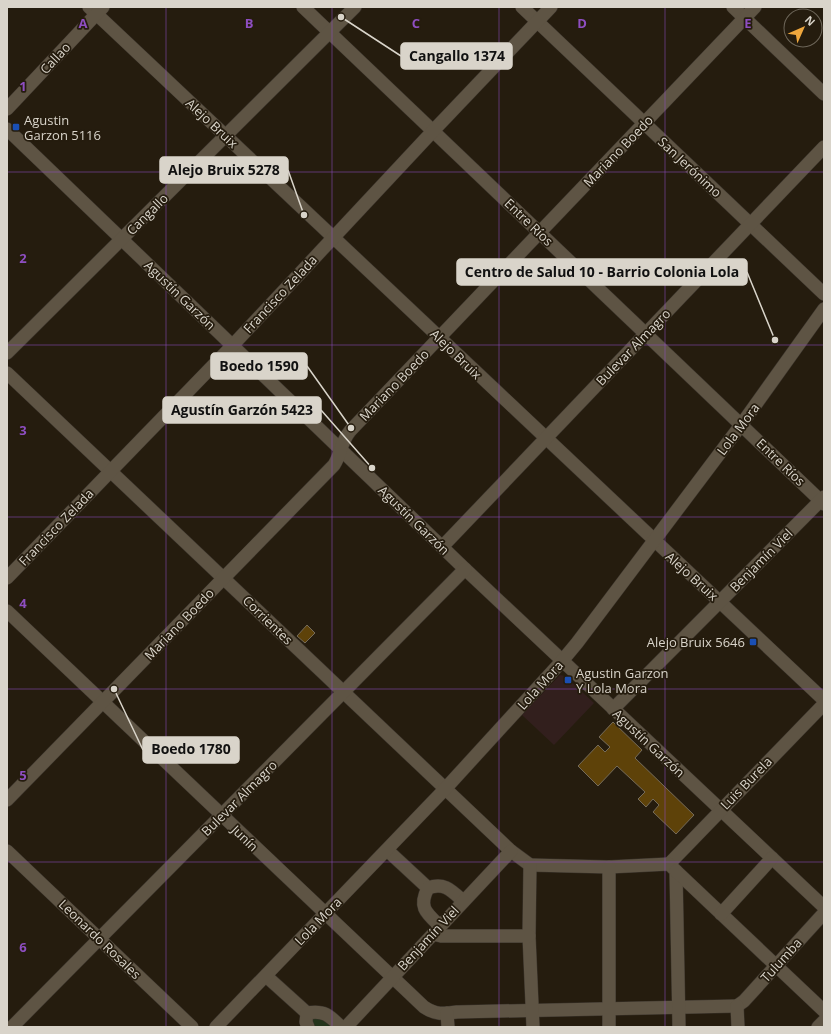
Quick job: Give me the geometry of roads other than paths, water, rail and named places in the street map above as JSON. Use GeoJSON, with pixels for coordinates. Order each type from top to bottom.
{"type":"FeatureCollection","features":[{"type":"Feature","properties":{"kind":"street","name":"Entre Ríos"},"geometry":{"type":"LineString","coordinates":[[303,7],[741,425],[823,500]]}},
{"type":"Feature","properties":{"kind":"street","name":"Cangallo"},"geometry":{"type":"LineString","coordinates":[[7,353],[355,7]]}},
{"type":"Feature","properties":{"kind":"street","name":"San Jerónimo"},"geometry":{"type":"LineString","coordinates":[[522,7],[824,294]]}},
{"type":"Feature","properties":{"kind":"street","name":"Francisco Zelada"},"geometry":{"type":"LineString","coordinates":[[7,578],[232,346],[551,7]]}},
{"type":"Feature","properties":{"kind":"street"},"geometry":{"type":"LineString","coordinates":[[733,7],[824,94]]}},
{"type":"Feature","properties":{"kind":"street","name":"Mariano Boedo"},"geometry":{"type":"LineString","coordinates":[[7,800],[334,465],[340,455],[340,448],[350,431],[755,7]]}},
{"type":"Feature","properties":{"kind":"street","name":"Callao"},"geometry":{"type":"LineString","coordinates":[[7,109],[96,9]]}},
{"type":"Feature","properties":{"kind":"street","name":"Alejo Bruix"},"geometry":{"type":"LineString","coordinates":[[96,9],[226,136],[824,700]]}},
{"type":"Feature","properties":{"kind":"street","name":"Agustín Garzón"},"geometry":{"type":"LineString","coordinates":[[7,129],[465,569],[824,907]]}},
{"type":"Feature","properties":{"kind":"street","name":"Bulevar Almagro"},"geometry":{"type":"LineString","coordinates":[[442,547],[824,147]]}},
{"type":"Feature","properties":{"kind":"street","name":"Lola Mora"},"geometry":{"type":"LineString","coordinates":[[216,1027],[445,789],[562,661],[741,425],[824,309]]}},
{"type":"Feature","properties":{"kind":"street","name":"Corrientes"},"geometry":{"type":"LineString","coordinates":[[7,373],[445,789],[511,851],[530,865]]}},
{"type":"Feature","properties":{"kind":"street","name":"Benjamín Viel"},"geometry":{"type":"LineString","coordinates":[[613,708],[823,500]]}},
{"type":"Feature","properties":{"kind":"street","name":"Bulevar Almagro"},"geometry":{"type":"LineString","coordinates":[[12,1027],[465,569]]}},
{"type":"Feature","properties":{"kind":"street","name":"Junín"},"geometry":{"type":"LineString","coordinates":[[7,611],[424,1008],[433,1013],[447,1014]]}},
{"type":"Feature","properties":{"kind":"street","name":"Luis Burela"},"geometry":{"type":"LineString","coordinates":[[673,868],[720,810],[824,704]]}},
{"type":"Feature","properties":{"kind":"street","name":"Leonardo Rosales"},"geometry":{"type":"LineString","coordinates":[[7,850],[192,1027]]}},
{"type":"Feature","properties":{"kind":"street"},"geometry":{"type":"LineString","coordinates":[[387,850],[428,888]]}},
{"type":"Feature","properties":{"kind":"street","name":"Benjamín Viel"},"geometry":{"type":"LineString","coordinates":[[346,1027],[511,851]]}},
{"type":"Feature","properties":{"kind":"street"},"geometry":{"type":"LineString","coordinates":[[721,914],[772,858]]}},
{"type":"Feature","properties":{"kind":"street"},"geometry":{"type":"LineString","coordinates":[[533,1027],[529,936],[530,865],[673,868],[824,1011]]}},
{"type":"Feature","properties":{"kind":"street"},"geometry":{"type":"LineString","coordinates":[[609,867],[609,1027]]}},
{"type":"Feature","properties":{"kind":"street"},"geometry":{"type":"LineString","coordinates":[[673,868],[679,1027]]}},
{"type":"Feature","properties":{"kind":"street"},"geometry":{"type":"LineString","coordinates":[[463,901],[451,890],[443,886],[436,885],[428,888],[423,897],[423,905],[426,914],[441,936],[529,936]]}},
{"type":"Feature","properties":{"kind":"street","name":"Tulumba"},"geometry":{"type":"LineString","coordinates":[[737,1006],[744,1001],[824,913]]}},
{"type":"Feature","properties":{"kind":"street"},"geometry":{"type":"LineString","coordinates":[[266,976],[307,1013]]}},
{"type":"Feature","properties":{"kind":"street"},"geometry":{"type":"LineString","coordinates":[[448,1027],[447,1014],[532,1010],[737,1006],[738,1027]]}},
{"type":"Feature","properties":{"kind":"street"},"geometry":{"type":"LineString","coordinates":[[307,1013],[318,1011],[323,1013],[330,1016],[341,1027]]}},
{"type":"Feature","properties":{"kind":"street"},"geometry":{"type":"LineString","coordinates":[[307,1013],[306,1022],[308,1027]]}},
{"type":"Feature","properties":{"kind":"street"},"geometry":{"type":"LineString","coordinates":[[818,1027],[824,1021]]}},
{"type":"Feature","properties":{"kind":"place","name":"Cangallo 1374"},"geometry":{"type":"Point","coordinates":[341,17]}},
{"type":"Feature","properties":{"kind":"place","name":"Agustin Garzon 5116"},"geometry":{"type":"Point","coordinates":[16,127]}},
{"type":"Feature","properties":{"kind":"place","name":"Alejo Bruix 5278"},"geometry":{"type":"Point","coordinates":[304,215]}},
{"type":"Feature","properties":{"kind":"place","name":"Centro de Salud 10 - Barrio Colonia Lola"},"geometry":{"type":"Point","coordinates":[775,340]}},
{"type":"Feature","properties":{"kind":"place","name":"Boedo 1590"},"geometry":{"type":"Point","coordinates":[351,428]}},
{"type":"Feature","properties":{"kind":"place","name":"Agustín Garzón 5423"},"geometry":{"type":"Point","coordinates":[372,468]}},
{"type":"Feature","properties":{"kind":"place","name":"Alejo Bruix 5646"},"geometry":{"type":"Point","coordinates":[753,642]}},
{"type":"Feature","properties":{"kind":"place","name":"Agustin Garzon Y Lola Mora"},"geometry":{"type":"Point","coordinates":[568,680]}},
{"type":"Feature","properties":{"kind":"place","name":"Boedo 1780"},"geometry":{"type":"Point","coordinates":[114,689]}}]}
